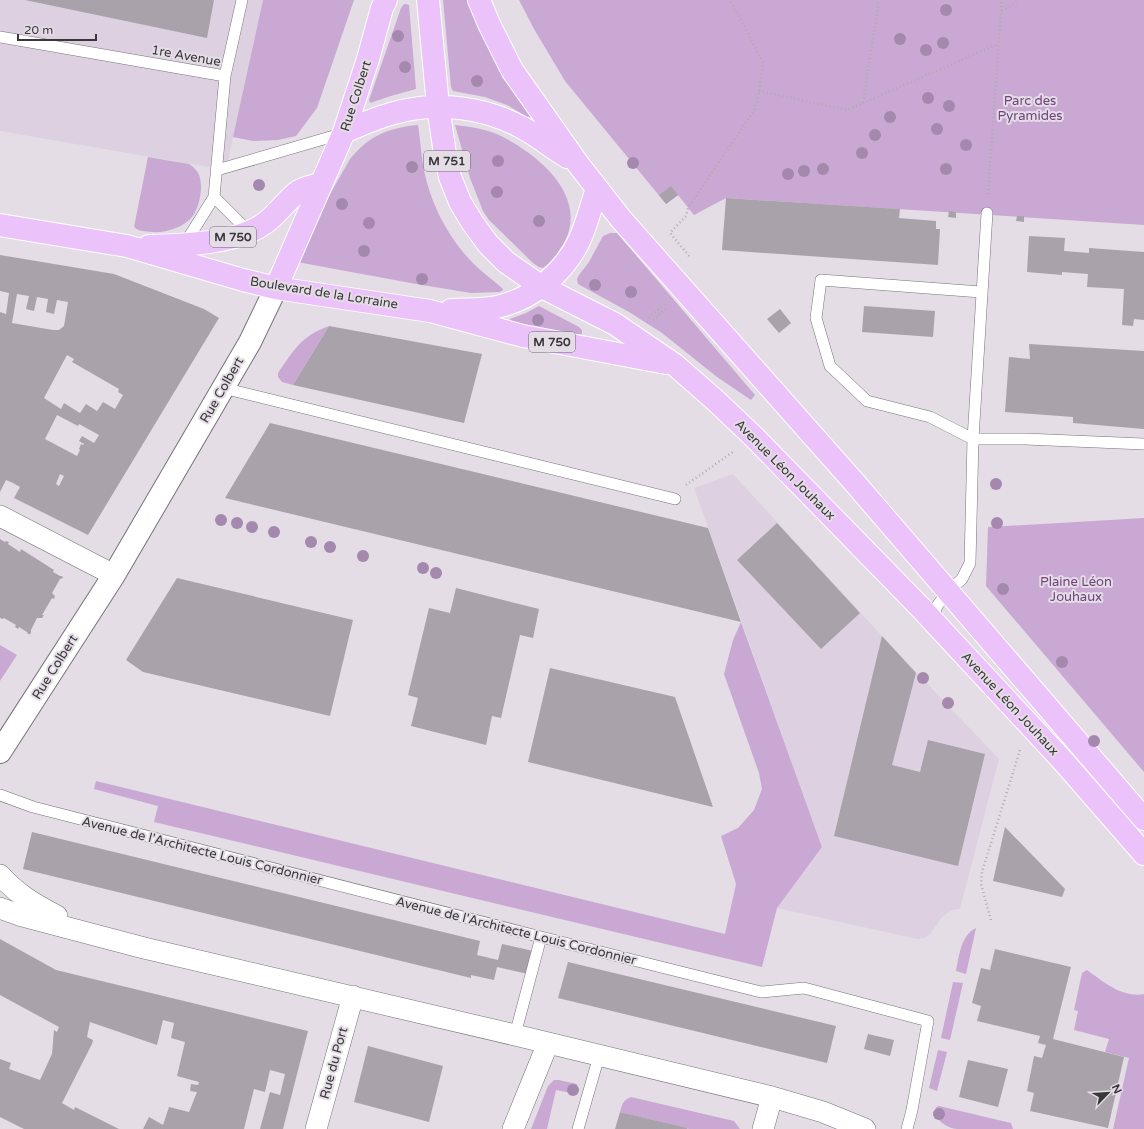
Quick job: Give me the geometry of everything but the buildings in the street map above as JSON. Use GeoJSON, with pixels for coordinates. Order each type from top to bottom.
{"type":"FeatureCollection","features":[{"type":"Feature","properties":{"kind":"main road","name":"Rue Colbert"},"geometry":{"type":"LineString","coordinates":[[276,288],[344,132],[368,59],[382,8],[386,0]]}},
{"type":"Feature","properties":{"kind":"main road","name":"Avenue Léon Jouhaux"},"geometry":{"type":"LineString","coordinates":[[428,0],[438,106],[450,177],[460,202],[488,244],[506,262],[542,287],[615,324],[675,365],[716,401],[754,437],[896,583],[1063,761],[1144,854]]}},
{"type":"Feature","properties":{"kind":"main road","name":"Avenue Léon Jouhaux"},"geometry":{"type":"LineString","coordinates":[[480,0],[488,24],[512,70],[578,164],[621,219],[854,482],[1144,818]]}},
{"type":"Feature","properties":{"kind":"main road","name":"Avenue Léon Jouhaux"},"geometry":{"type":"LineString","coordinates":[[344,132],[374,119],[398,112],[438,106],[462,108],[504,119],[524,128],[578,164]]}},
{"type":"Feature","properties":{"kind":"main road","name":"Boulevard de la Lorraine"},"geometry":{"type":"LineString","coordinates":[[127,246],[184,245],[234,237],[249,232],[265,223],[299,191],[322,183]]}},
{"type":"Feature","properties":{"kind":"main road","name":"Boulevard de la Lorraine"},"geometry":{"type":"LineString","coordinates":[[430,311],[498,307],[521,298],[542,287],[557,274],[577,245],[597,189]]}},
{"type":"Feature","properties":{"kind":"main road","name":"Boulevard de la Lorraine"},"geometry":{"type":"LineString","coordinates":[[0,225],[127,246],[243,280],[276,288],[430,311],[523,336],[675,365]]}},
{"type":"Feature","properties":{"kind":"street","name":"Rue Colbert"},"geometry":{"type":"LineString","coordinates":[[0,752],[114,574],[250,342],[276,288]]}},
{"type":"Feature","properties":{"kind":"street"},"geometry":{"type":"LineString","coordinates":[[0,516],[114,574]]}},
{"type":"Feature","properties":{"kind":"street"},"geometry":{"type":"LineString","coordinates":[[0,875],[25,898],[95,935]]}},
{"type":"Feature","properties":{"kind":"street"},"geometry":{"type":"LineString","coordinates":[[0,908],[19,915],[144,948],[515,1034],[599,1056],[772,1097],[823,1112],[865,1129]]}},
{"type":"Feature","properties":{"kind":"street","name":"Rue du Port"},"geometry":{"type":"LineString","coordinates":[[316,1129],[353,996]]}},
{"type":"Feature","properties":{"kind":"street"},"geometry":{"type":"LineString","coordinates":[[513,1129],[548,1043]]}},
{"type":"Feature","properties":{"kind":"street"},"geometry":{"type":"LineString","coordinates":[[763,1129],[772,1097]]}},
{"type":"Feature","properties":{"kind":"lane"},"geometry":{"type":"LineString","coordinates":[[225,76],[242,0]]}},
{"type":"Feature","properties":{"kind":"lane","name":"1re Avenue"},"geometry":{"type":"LineString","coordinates":[[0,37],[225,76],[214,198]]}},
{"type":"Feature","properties":{"kind":"lane"},"geometry":{"type":"LineString","coordinates":[[217,170],[344,132]]}},
{"type":"Feature","properties":{"kind":"lane"},"geometry":{"type":"LineString","coordinates":[[184,245],[214,198],[249,232]]}},
{"type":"Feature","properties":{"kind":"lane"},"geometry":{"type":"LineString","coordinates":[[932,622],[937,606],[948,590],[962,579],[970,563],[973,439],[986,213]]}},
{"type":"Feature","properties":{"kind":"lane"},"geometry":{"type":"LineString","coordinates":[[981,292],[821,280],[816,318],[830,366],[867,401],[930,417],[973,439],[1025,439],[1144,444]]}},
{"type":"Feature","properties":{"kind":"lane"},"geometry":{"type":"LineString","coordinates":[[223,388],[675,499]]}},
{"type":"Feature","properties":{"kind":"lane","name":"Avenue de l'Architecte Louis Cordonnier"},"geometry":{"type":"LineString","coordinates":[[0,795],[33,807],[761,992],[804,988],[928,1021],[913,1103],[906,1129]]}},
{"type":"Feature","properties":{"kind":"lane"},"geometry":{"type":"LineString","coordinates":[[515,1034],[541,937]]}},
{"type":"Feature","properties":{"kind":"lane"},"geometry":{"type":"LineString","coordinates":[[578,1129],[599,1056]]}},
{"type":"Feature","properties":{"kind":"path"},"geometry":{"type":"LineString","coordinates":[[690,257],[670,233],[686,216],[688,208],[755,109],[759,91],[763,63],[729,0]]}},
{"type":"Feature","properties":{"kind":"path"},"geometry":{"type":"LineString","coordinates":[[863,104],[879,0]]}},
{"type":"Feature","properties":{"kind":"path"},"geometry":{"type":"LineString","coordinates":[[986,213],[1002,0]]}},
{"type":"Feature","properties":{"kind":"path"},"geometry":{"type":"LineString","coordinates":[[1001,12],[1019,0]]}},
{"type":"Feature","properties":{"kind":"path"},"geometry":{"type":"LineString","coordinates":[[759,91],[847,110],[998,44]]}},
{"type":"Feature","properties":{"kind":"path"},"geometry":{"type":"LineString","coordinates":[[634,337],[685,292]]}},
{"type":"Feature","properties":{"kind":"path"},"geometry":{"type":"LineString","coordinates":[[681,488],[754,437]]}},
{"type":"Feature","properties":{"kind":"path"},"geometry":{"type":"LineString","coordinates":[[991,920],[981,884],[982,872],[1022,746]]}},
{"type":"Feature","properties":{"kind":"shaded area"},"geometry":{"type":"Polygon","coordinates":[[[0,0],[263,0],[226,170],[0,131],[0,0]]]}},
{"type":"Feature","properties":{"kind":"shaded area"},"geometry":{"type":"Polygon","coordinates":[[[733,474],[882,636],[999,759],[960,909],[952,910],[943,916],[930,934],[925,938],[917,939],[777,908],[822,847],[694,488],[733,474]]]}},
{"type":"Feature","properties":{"kind":"green space"},"geometry":{"type":"Polygon","coordinates":[[[263,0],[354,0],[317,108],[296,136],[278,140],[253,141],[233,137],[263,0]]]}},
{"type":"Feature","properties":{"kind":"green space"},"geometry":{"type":"Polygon","coordinates":[[[443,0],[467,0],[481,29],[532,115],[530,117],[527,117],[507,105],[485,97],[453,91],[451,87],[443,0]]]}},
{"type":"Feature","properties":{"kind":"green space","name":"Parc des Pyramides"},"geometry":{"type":"Polygon","coordinates":[[[519,0],[1144,0],[1144,225],[726,198],[694,215],[678,195],[666,204],[565,81],[534,29],[519,0]]]}},
{"type":"Feature","properties":{"kind":"green space"},"geometry":{"type":"Polygon","coordinates":[[[404,4],[409,5],[416,89],[370,103],[369,100],[401,8],[404,4]]]}},
{"type":"Feature","properties":{"kind":"green space"},"geometry":{"type":"Polygon","coordinates":[[[418,125],[423,165],[434,204],[446,228],[461,250],[478,268],[503,289],[500,292],[471,293],[297,262],[296,254],[350,159],[357,151],[372,138],[380,134],[398,128],[418,125]]]}},
{"type":"Feature","properties":{"kind":"green space"},"geometry":{"type":"Polygon","coordinates":[[[455,125],[485,130],[503,137],[517,145],[544,165],[564,192],[570,207],[570,222],[566,239],[556,255],[543,268],[533,263],[489,220],[483,211],[470,178],[455,125]]]}},
{"type":"Feature","properties":{"kind":"green space"},"geometry":{"type":"Polygon","coordinates":[[[148,157],[189,164],[196,170],[199,176],[201,193],[198,204],[192,217],[179,227],[162,232],[152,232],[140,231],[134,227],[148,157]]]}},
{"type":"Feature","properties":{"kind":"green space"},"geometry":{"type":"Polygon","coordinates":[[[610,233],[617,233],[755,395],[751,400],[717,377],[662,333],[629,312],[578,284],[577,279],[579,275],[589,262],[603,236],[610,233]]]}},
{"type":"Feature","properties":{"kind":"green space"},"geometry":{"type":"Polygon","coordinates":[[[539,306],[579,327],[582,330],[582,334],[572,335],[513,325],[510,322],[510,319],[539,306]]]}},
{"type":"Feature","properties":{"kind":"green space"},"geometry":{"type":"Polygon","coordinates":[[[329,326],[293,385],[282,382],[278,377],[278,373],[299,345],[311,334],[329,326]]]}},
{"type":"Feature","properties":{"kind":"green space","name":"Plaine Léon Jouhaux"},"geometry":{"type":"Polygon","coordinates":[[[1144,518],[1144,772],[986,586],[988,527],[1144,518]]]}},
{"type":"Feature","properties":{"kind":"green space"},"geometry":{"type":"Polygon","coordinates":[[[741,622],[822,847],[777,908],[762,967],[154,822],[158,806],[94,789],[96,781],[725,934],[736,884],[721,836],[738,828],[754,810],[762,789],[759,773],[724,674],[733,640],[741,622]]]}},
{"type":"Feature","properties":{"kind":"green space"},"geometry":{"type":"Polygon","coordinates":[[[0,645],[17,655],[0,681],[0,645]]]}},
{"type":"Feature","properties":{"kind":"green space"},"geometry":{"type":"Polygon","coordinates":[[[976,928],[966,974],[956,971],[964,941],[971,931],[976,928]]]}},
{"type":"Feature","properties":{"kind":"green space"},"geometry":{"type":"Polygon","coordinates":[[[1087,970],[1107,984],[1128,994],[1144,994],[1144,1129],[1113,1129],[1129,1058],[1105,1052],[1109,1039],[1074,1030],[1078,1011],[1074,1010],[1082,973],[1087,970]]]}},
{"type":"Feature","properties":{"kind":"green space"},"geometry":{"type":"Polygon","coordinates":[[[953,982],[963,983],[950,1040],[941,1038],[953,982]]]}},
{"type":"Feature","properties":{"kind":"green space"},"geometry":{"type":"Polygon","coordinates":[[[938,1050],[947,1052],[937,1091],[929,1088],[938,1050]]]}},
{"type":"Feature","properties":{"kind":"green space"},"geometry":{"type":"Polygon","coordinates":[[[554,1080],[577,1084],[576,1094],[556,1090],[547,1129],[531,1129],[548,1086],[554,1080]]]}},
{"type":"Feature","properties":{"kind":"green space"},"geometry":{"type":"Polygon","coordinates":[[[631,1097],[734,1121],[740,1129],[689,1129],[620,1112],[623,1103],[626,1099],[631,1097]]]}},
{"type":"Feature","properties":{"kind":"green space"},"geometry":{"type":"Polygon","coordinates":[[[939,1106],[1011,1123],[1013,1129],[957,1129],[949,1127],[941,1122],[936,1115],[936,1107],[939,1106]]]}}]}
